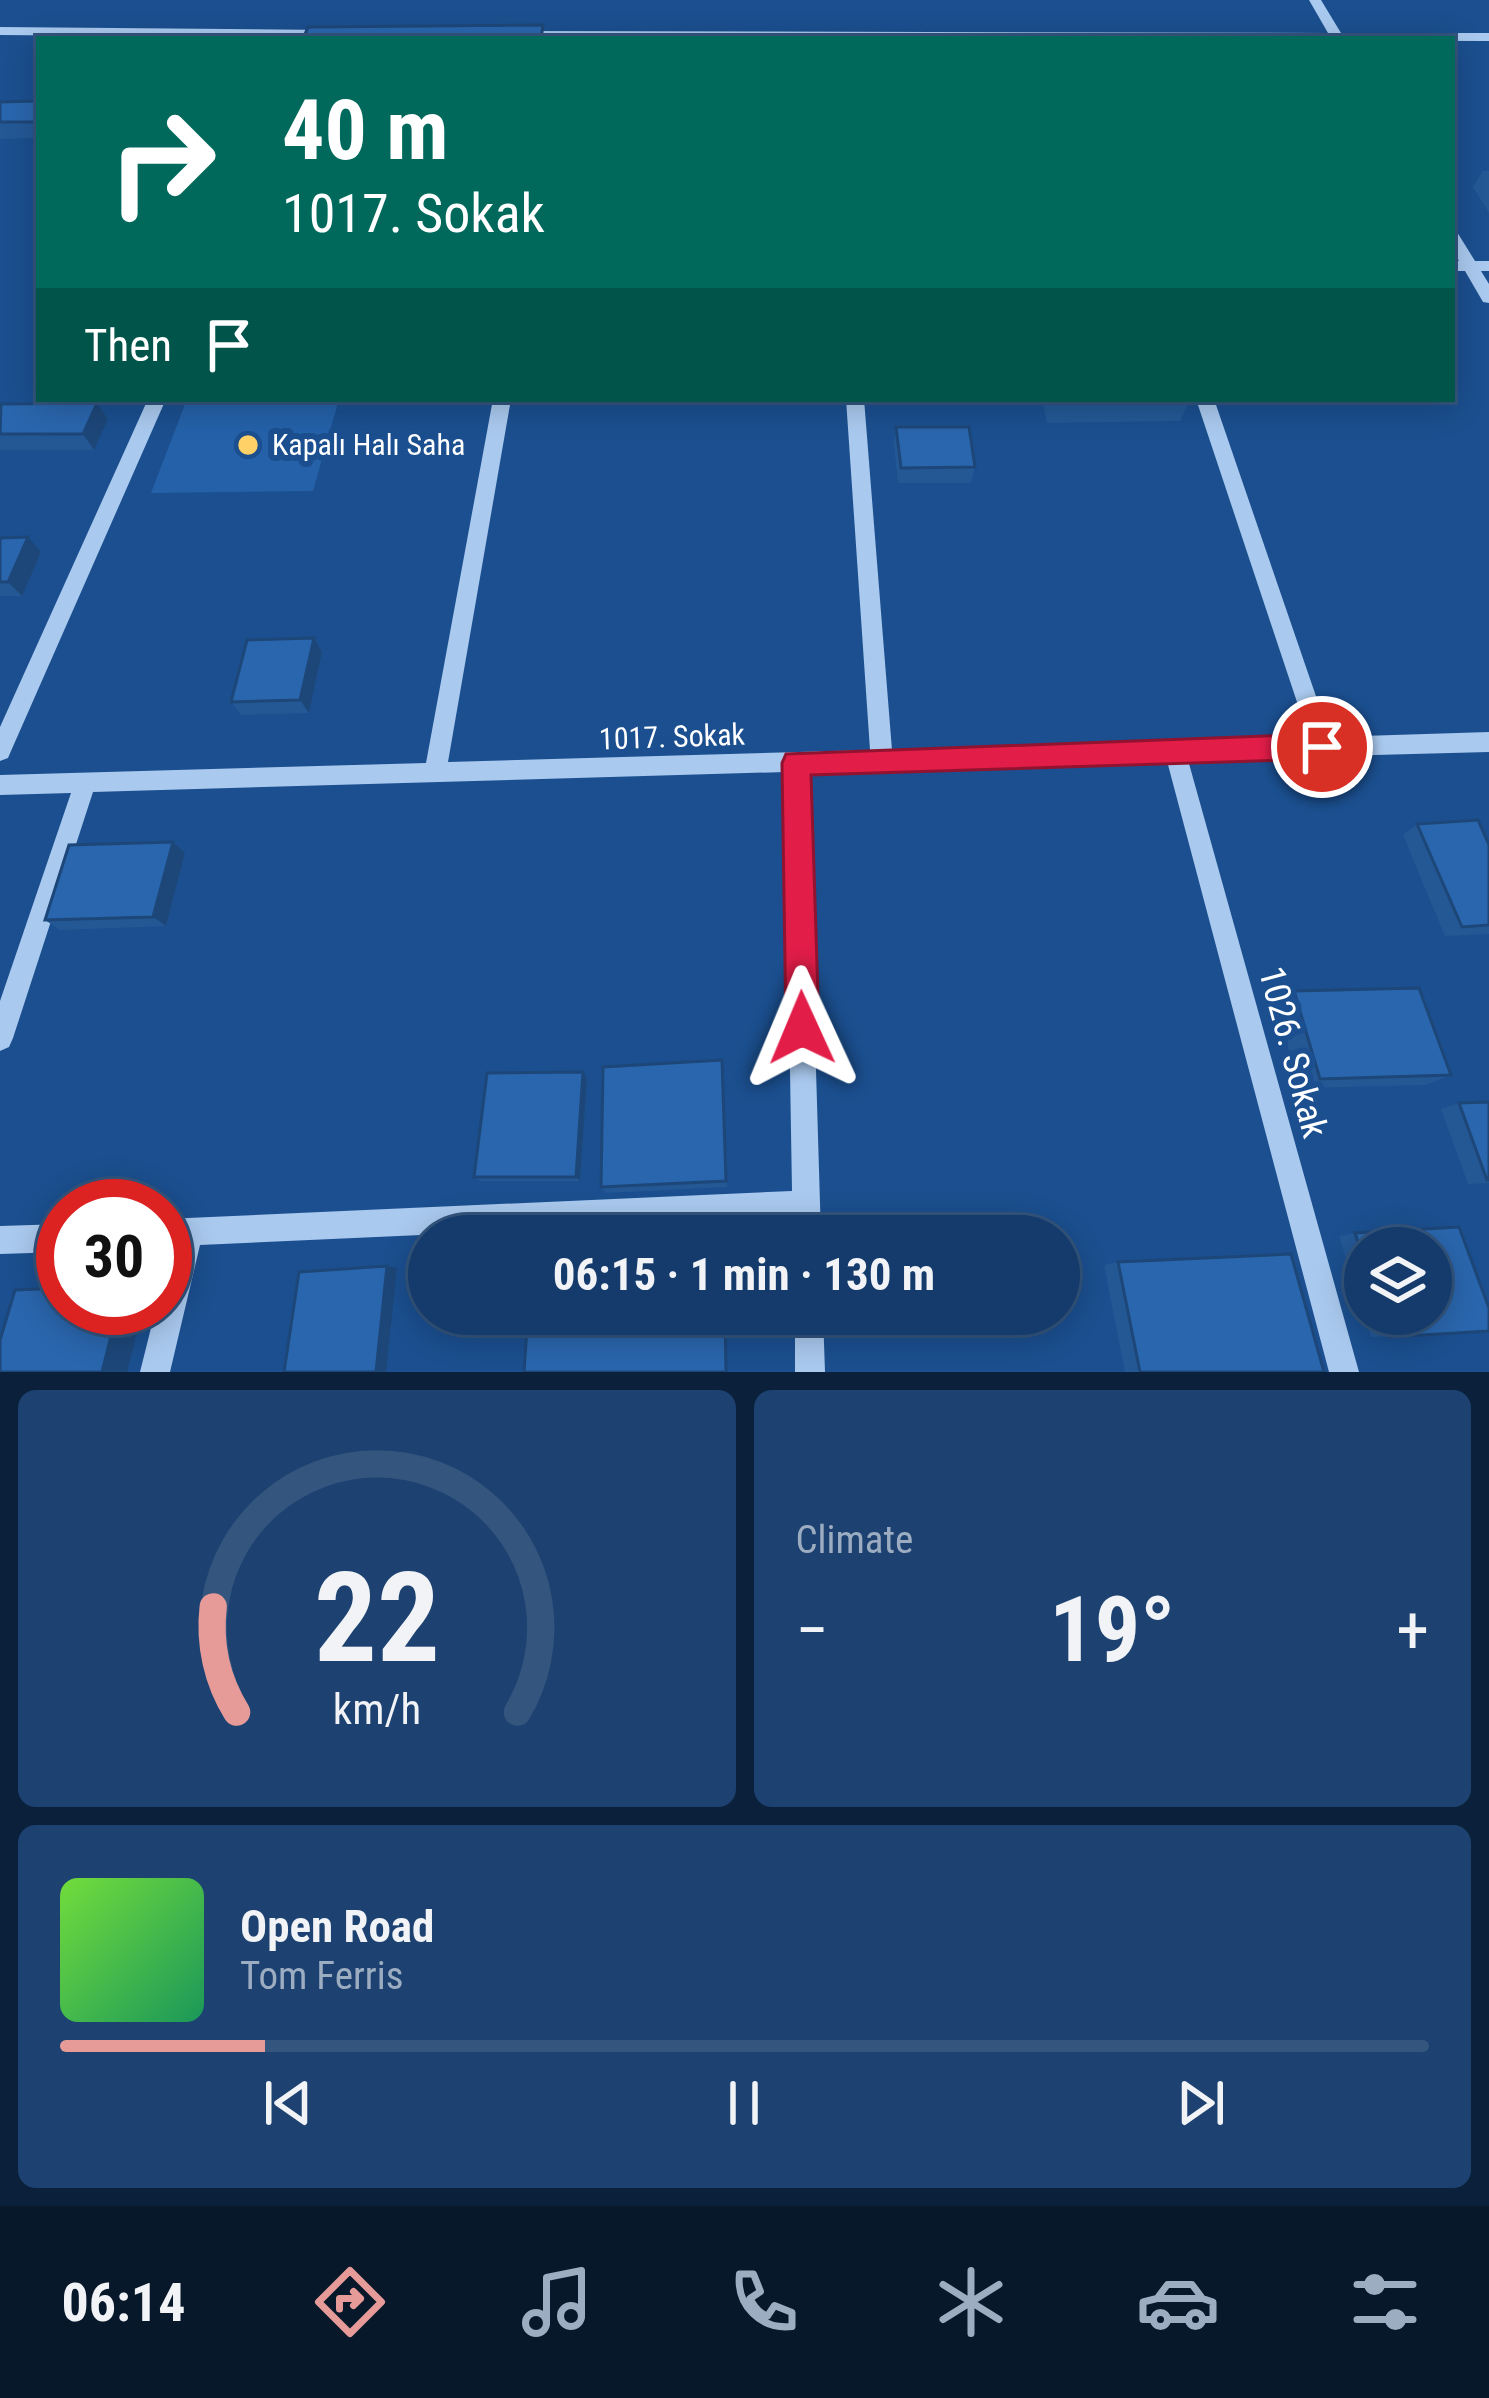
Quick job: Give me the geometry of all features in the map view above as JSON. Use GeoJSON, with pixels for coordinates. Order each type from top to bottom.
{"type":"FeatureCollection","features":[{"type":"Feature","properties":{"kind":"street"},"geometry":{"type":"LineString","coordinates":[[1315,0],[1336,36]]}},
{"type":"Feature","properties":{"kind":"street"},"geometry":{"type":"LineString","coordinates":[[0,31],[346,34]]}},
{"type":"Feature","properties":{"kind":"street"},"geometry":{"type":"LineString","coordinates":[[502,35],[536,36]]}},
{"type":"Feature","properties":{"kind":"street"},"geometry":{"type":"LineString","coordinates":[[1455,38],[1489,38]]}},
{"type":"Feature","properties":{"kind":"street"},"geometry":{"type":"LineString","coordinates":[[1461,266],[1489,266]]}},
{"type":"Feature","properties":{"kind":"street"},"geometry":{"type":"LineString","coordinates":[[1461,266],[1489,298]]}},
{"type":"Feature","properties":{"kind":"street"},"geometry":{"type":"LineString","coordinates":[[0,752],[156,402]]}},
{"type":"Feature","properties":{"kind":"street"},"geometry":{"type":"LineString","coordinates":[[436,773],[501,402]]}},
{"type":"Feature","properties":{"kind":"street"},"geometry":{"type":"LineString","coordinates":[[855,402],[882,761]]}},
{"type":"Feature","properties":{"kind":"street"},"geometry":{"type":"LineString","coordinates":[[1206,402],[1322,747]]}},
{"type":"Feature","properties":{"kind":"street","name":"1017. Sokak"},"geometry":{"type":"LineString","coordinates":[[0,785],[1489,742]]}},
{"type":"Feature","properties":{"kind":"street","name":"1026. Sokak"},"geometry":{"type":"LineString","coordinates":[[1175,752],[1344,1372]]}},
{"type":"Feature","properties":{"kind":"street"},"geometry":{"type":"LineString","coordinates":[[796,763],[806,1215]]}},
{"type":"Feature","properties":{"kind":"street"},"geometry":{"type":"LineString","coordinates":[[0,1038],[85,783]]}},
{"type":"Feature","properties":{"kind":"street"},"geometry":{"type":"LineString","coordinates":[[192,1231],[806,1204]]}},
{"type":"Feature","properties":{"kind":"street"},"geometry":{"type":"LineString","coordinates":[[0,1240],[36,1239]]}},
{"type":"Feature","properties":{"kind":"street"},"geometry":{"type":"LineString","coordinates":[[155,1372],[161,1335]]}},
{"type":"Feature","properties":{"kind":"street"},"geometry":{"type":"LineString","coordinates":[[809,1335],[810,1372]]}},
{"type":"Feature","properties":{"kind":"shaded area","name":"Kapalı Halı Saha"},"geometry":{"type":"Polygon","coordinates":[[[186,402],[338,402],[313,491],[151,493],[186,402]]]}},
{"type":"Feature","properties":{"kind":"building"},"geometry":{"type":"Polygon","coordinates":[[[543,25],[541,36],[304,36],[308,27],[543,25]]]}},
{"type":"Feature","properties":{"kind":"building"},"geometry":{"type":"Polygon","coordinates":[[[36,101],[36,122],[0,122],[0,102],[36,101]]]}},
{"type":"Feature","properties":{"kind":"building"},"geometry":{"type":"Polygon","coordinates":[[[97,403],[83,434],[0,434],[1,404],[97,403]]]}},
{"type":"Feature","properties":{"kind":"building"},"geometry":{"type":"Polygon","coordinates":[[[896,427],[969,427],[975,467],[901,468],[896,427]]]}},
{"type":"Feature","properties":{"kind":"building"},"geometry":{"type":"Polygon","coordinates":[[[28,537],[8,582],[0,582],[0,538],[28,537]]]}},
{"type":"Feature","properties":{"kind":"building"},"geometry":{"type":"Polygon","coordinates":[[[314,638],[300,700],[231,702],[247,640],[314,638]]]}},
{"type":"Feature","properties":{"kind":"building"},"geometry":{"type":"Polygon","coordinates":[[[1478,820],[1489,845],[1489,925],[1462,927],[1417,824],[1478,820]]]}},
{"type":"Feature","properties":{"kind":"building"},"geometry":{"type":"Polygon","coordinates":[[[173,842],[153,917],[45,920],[69,845],[173,842]]]}},
{"type":"Feature","properties":{"kind":"building"},"geometry":{"type":"Polygon","coordinates":[[[1419,988],[1451,1075],[1320,1079],[1294,991],[1419,988]]]}},
{"type":"Feature","properties":{"kind":"building"},"geometry":{"type":"Polygon","coordinates":[[[722,1060],[726,1181],[601,1187],[603,1067],[722,1060]]]}},
{"type":"Feature","properties":{"kind":"building"},"geometry":{"type":"Polygon","coordinates":[[[583,1072],[576,1177],[474,1177],[487,1073],[583,1072]]]}},
{"type":"Feature","properties":{"kind":"building"},"geometry":{"type":"Polygon","coordinates":[[[1489,1102],[1489,1180],[1487,1180],[1459,1103],[1489,1102]]]}},
{"type":"Feature","properties":{"kind":"building"},"geometry":{"type":"Polygon","coordinates":[[[1452,1227],[1459,1227],[1489,1308],[1489,1331],[1452,1333],[1452,1227]]]}},
{"type":"Feature","properties":{"kind":"building"},"geometry":{"type":"Polygon","coordinates":[[[1291,1254],[1324,1372],[1140,1372],[1118,1262],[1291,1254]]]}},
{"type":"Feature","properties":{"kind":"building"},"geometry":{"type":"Polygon","coordinates":[[[387,1266],[376,1372],[284,1372],[299,1272],[387,1266]]]}},
{"type":"Feature","properties":{"kind":"building"},"geometry":{"type":"Polygon","coordinates":[[[36,1289],[36,1335],[111,1335],[102,1372],[0,1372],[0,1340],[15,1290],[36,1289]]]}},
{"type":"Feature","properties":{"kind":"building"},"geometry":{"type":"Polygon","coordinates":[[[527,1335],[725,1335],[726,1372],[524,1372],[527,1335]]]}},
{"type":"Feature","properties":{"kind":"place","name":"Kapalı Halı Saha"},"geometry":{"type":"Point","coordinates":[248,445]}},
{"type":"Feature","properties":{"kind":"route"},"geometry":{"type":"LineString","coordinates":[[802,1028],[796,763],[1322,747]]}}]}
